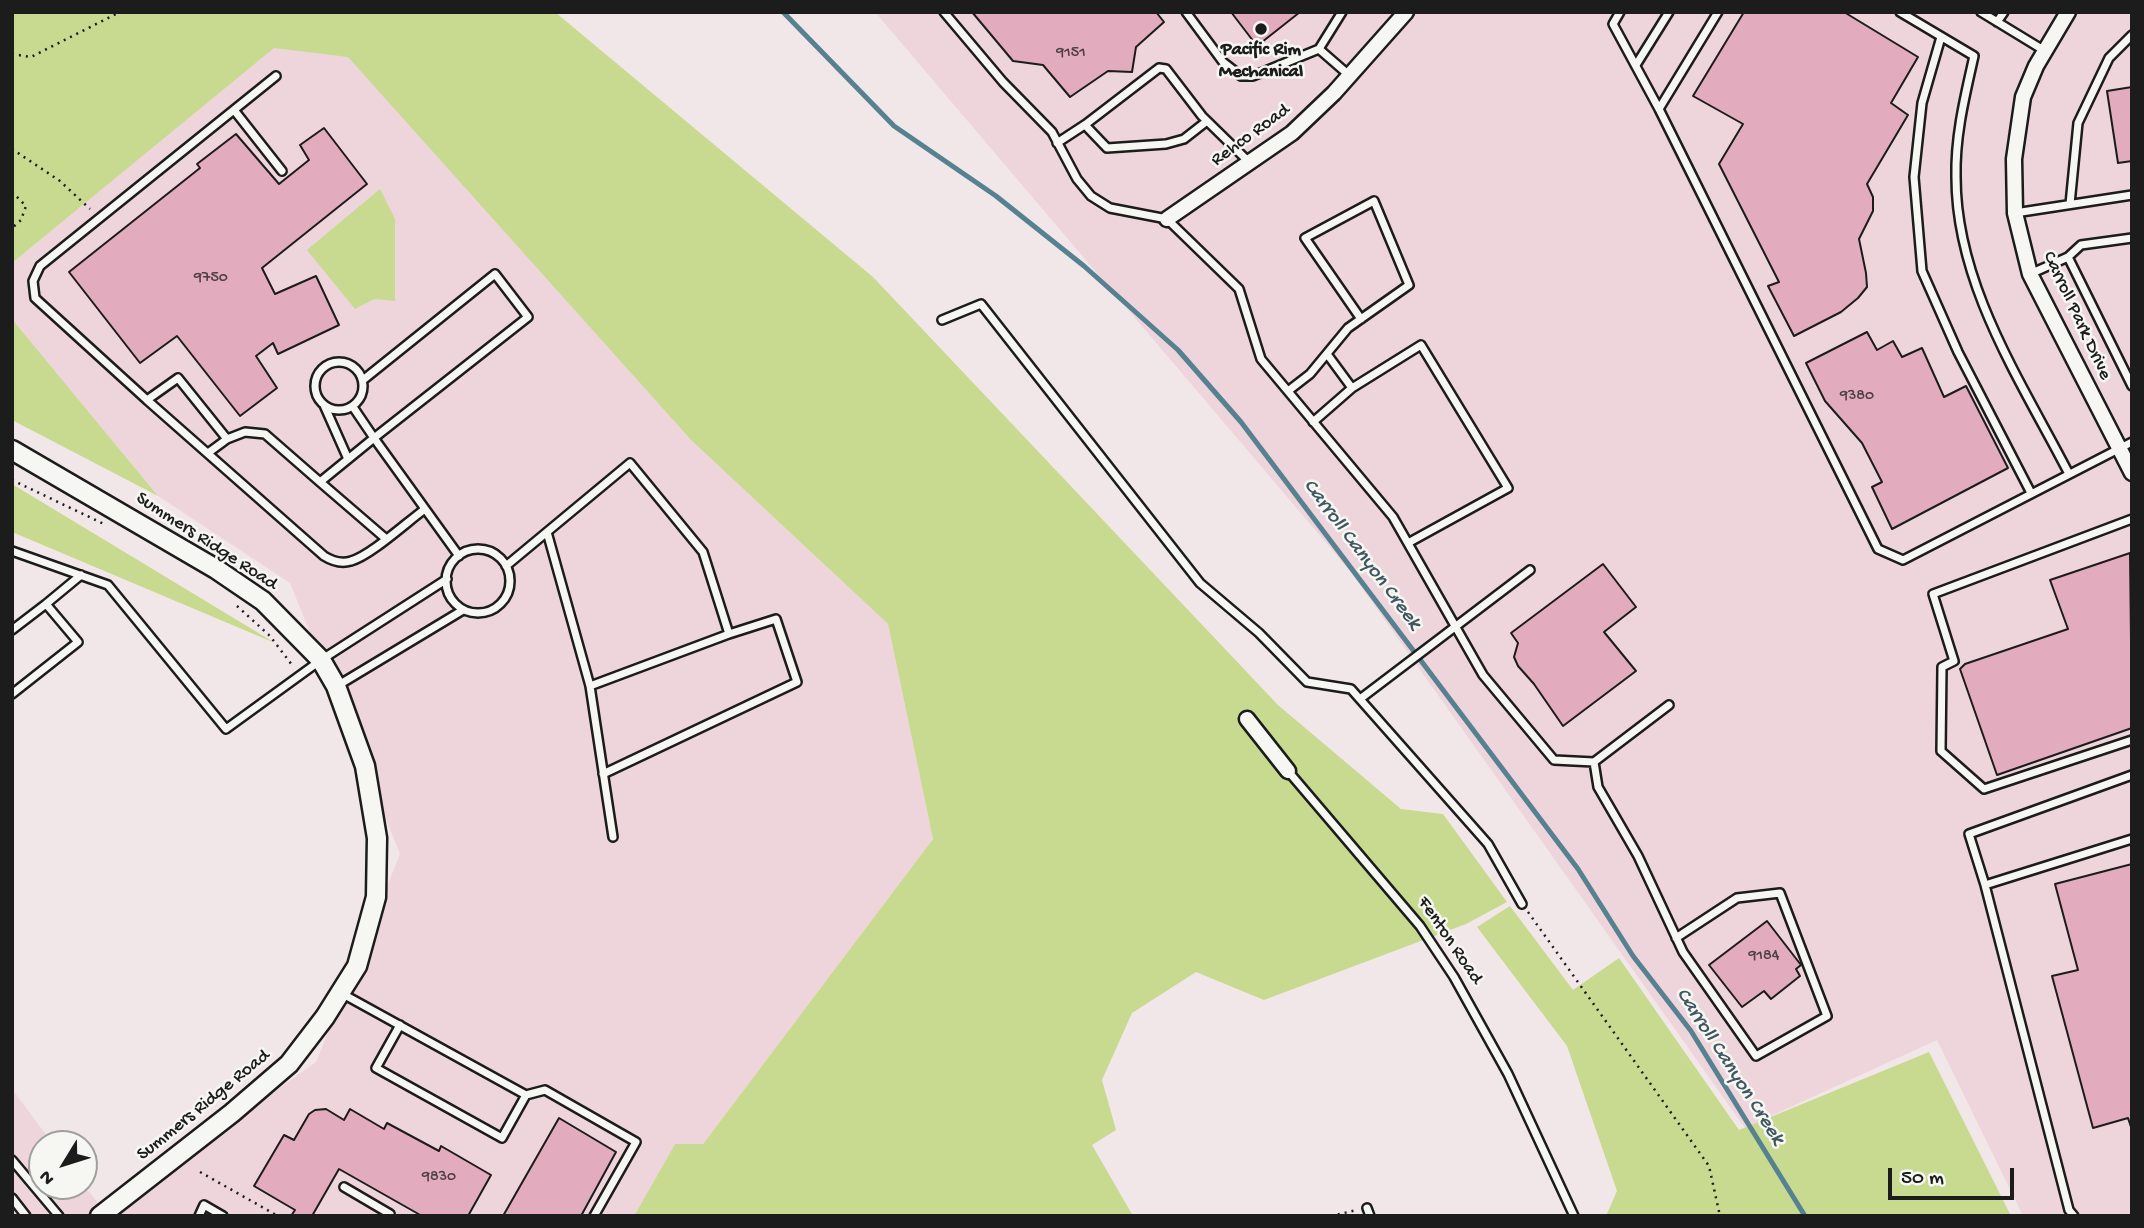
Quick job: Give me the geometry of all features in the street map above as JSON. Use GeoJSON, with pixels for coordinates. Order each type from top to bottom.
{"type":"FeatureCollection","features":[{"type":"Feature","properties":{"kind":"street","name":"Carroll Park Drive"},"geometry":{"type":"LineString","coordinates":[[2068,12],[2023,97],[2014,159],[2015,213],[2030,274],[2125,444],[2132,473]]}},
{"type":"Feature","properties":{"kind":"street","name":"Rehco Road"},"geometry":{"type":"LineString","coordinates":[[1167,219],[1292,133],[1350,76],[1403,13]]}},
{"type":"Feature","properties":{"kind":"street","name":"Summers Ridge Road"},"geometry":{"type":"LineString","coordinates":[[12,450],[216,569],[263,601],[321,660],[336,686],[365,766],[377,838],[376,897],[357,966],[289,1064],[232,1113],[100,1216]]}},
{"type":"Feature","properties":{"kind":"street","name":"Fenton Road"},"geometry":{"type":"LineString","coordinates":[[1247,719],[1288,771]]}},
{"type":"Feature","properties":{"kind":"lane"},"geometry":{"type":"LineString","coordinates":[[944,12],[1003,82],[1052,132],[1077,179],[1091,196],[1110,208],[1167,219],[1239,289],[1261,359],[1393,517],[1483,675],[1554,760],[1594,762],[1669,705]]}},
{"type":"Feature","properties":{"kind":"lane"},"geometry":{"type":"LineString","coordinates":[[1186,12],[1223,62],[1241,76],[1253,76],[1319,49],[1342,12]]}},
{"type":"Feature","properties":{"kind":"lane"},"geometry":{"type":"LineString","coordinates":[[1620,12],[1613,24],[1659,109],[1878,549],[1903,561],[2125,444]]}},
{"type":"Feature","properties":{"kind":"lane"},"geometry":{"type":"LineString","coordinates":[[1636,65],[1669,12]]}},
{"type":"Feature","properties":{"kind":"lane"},"geometry":{"type":"LineString","coordinates":[[1659,109],[1718,12]]}},
{"type":"Feature","properties":{"kind":"lane"},"geometry":{"type":"LineString","coordinates":[[1900,12],[1974,56],[1960,120],[1956,178],[1964,254],[1996,333],[2069,474]]}},
{"type":"Feature","properties":{"kind":"lane"},"geometry":{"type":"LineString","coordinates":[[1981,12],[2045,51]]}},
{"type":"Feature","properties":{"kind":"lane"},"geometry":{"type":"LineString","coordinates":[[1997,22],[2004,12]]}},
{"type":"Feature","properties":{"kind":"lane"},"geometry":{"type":"LineString","coordinates":[[2070,204],[2078,123],[2109,58],[2132,35]]}},
{"type":"Feature","properties":{"kind":"lane"},"geometry":{"type":"LineString","coordinates":[[1941,37],[1922,103],[1914,177],[1922,271],[1958,352],[2031,493]]}},
{"type":"Feature","properties":{"kind":"lane"},"geometry":{"type":"LineString","coordinates":[[1319,49],[1350,76]]}},
{"type":"Feature","properties":{"kind":"lane"},"geometry":{"type":"LineString","coordinates":[[1057,143],[1159,68],[1166,69],[1208,121],[1250,163]]}},
{"type":"Feature","properties":{"kind":"lane"},"geometry":{"type":"LineString","coordinates":[[276,76],[40,266],[35,273],[33,289],[41,304],[332,561],[351,561],[425,509]]}},
{"type":"Feature","properties":{"kind":"lane"},"geometry":{"type":"LineString","coordinates":[[234,110],[282,172]]}},
{"type":"Feature","properties":{"kind":"lane"},"geometry":{"type":"LineString","coordinates":[[1085,125],[1107,148],[1119,149],[1141,144],[1166,144],[1184,139],[1208,121]]}},
{"type":"Feature","properties":{"kind":"lane"},"geometry":{"type":"LineString","coordinates":[[2015,213],[2132,195]]}},
{"type":"Feature","properties":{"kind":"lane"},"geometry":{"type":"LineString","coordinates":[[1288,391],[1310,374],[1348,328],[1361,319],[1409,285],[1374,201],[1305,238],[1361,319]]}},
{"type":"Feature","properties":{"kind":"lane"},"geometry":{"type":"LineString","coordinates":[[2030,274],[2067,257],[2081,245],[2132,237]]}},
{"type":"Feature","properties":{"kind":"lane"},"geometry":{"type":"LineString","coordinates":[[2067,257],[2132,386]]}},
{"type":"Feature","properties":{"kind":"lane"},"geometry":{"type":"LineString","coordinates":[[320,482],[528,317],[495,274],[363,380]]}},
{"type":"Feature","properties":{"kind":"lane"},"geometry":{"type":"LineString","coordinates":[[942,320],[981,304],[1200,583],[1259,633],[1307,682],[1351,689],[1488,844],[1522,904]]}},
{"type":"Feature","properties":{"kind":"lane"},"geometry":{"type":"LineString","coordinates":[[1313,422],[1352,388],[1422,345],[1508,488],[1408,544]]}},
{"type":"Feature","properties":{"kind":"lane"},"geometry":{"type":"LineString","coordinates":[[1327,354],[1352,388]]}},
{"type":"Feature","properties":{"kind":"lane"},"geometry":{"type":"LineString","coordinates":[[324,405],[338,411],[353,407],[362,395],[363,380],[354,368],[348,364],[333,363],[326,366],[320,371],[315,385],[316,393],[348,459]]}},
{"type":"Feature","properties":{"kind":"lane"},"geometry":{"type":"LineString","coordinates":[[148,400],[178,378],[227,439]]}},
{"type":"Feature","properties":{"kind":"lane"},"geometry":{"type":"LineString","coordinates":[[353,407],[459,556]]}},
{"type":"Feature","properties":{"kind":"lane"},"geometry":{"type":"LineString","coordinates":[[208,453],[227,439],[245,432],[265,434],[386,538]]}},
{"type":"Feature","properties":{"kind":"lane"},"geometry":{"type":"LineString","coordinates":[[506,566],[630,463],[703,552],[729,634]]}},
{"type":"Feature","properties":{"kind":"lane"},"geometry":{"type":"LineString","coordinates":[[2132,519],[1933,594],[1954,661],[1942,667],[1941,751],[1984,789],[2132,740]]}},
{"type":"Feature","properties":{"kind":"lane"},"geometry":{"type":"LineString","coordinates":[[547,532],[590,685],[613,836]]}},
{"type":"Feature","properties":{"kind":"lane"},"geometry":{"type":"LineString","coordinates":[[485,550],[493,553],[506,566],[510,583],[504,600],[490,611],[463,610],[451,597],[448,570],[459,556],[485,550]]}},
{"type":"Feature","properties":{"kind":"lane"},"geometry":{"type":"LineString","coordinates":[[12,551],[108,585],[226,729],[321,660],[447,579]]}},
{"type":"Feature","properties":{"kind":"lane"},"geometry":{"type":"LineString","coordinates":[[1360,699],[1530,570]]}},
{"type":"Feature","properties":{"kind":"lane"},"geometry":{"type":"LineString","coordinates":[[12,630],[82,575]]}},
{"type":"Feature","properties":{"kind":"lane"},"geometry":{"type":"LineString","coordinates":[[12,694],[78,642],[46,604]]}},
{"type":"Feature","properties":{"kind":"lane"},"geometry":{"type":"LineString","coordinates":[[336,686],[463,610]]}},
{"type":"Feature","properties":{"kind":"lane"},"geometry":{"type":"LineString","coordinates":[[590,685],[776,619],[797,682],[603,774]]}},
{"type":"Feature","properties":{"kind":"lane"},"geometry":{"type":"LineString","coordinates":[[1594,762],[1598,787],[1639,856],[1676,938],[1683,952],[1756,1056],[1827,1016],[1780,892],[1737,898],[1676,938]]}},
{"type":"Feature","properties":{"kind":"lane","name":"Fenton Road"},"geometry":{"type":"LineString","coordinates":[[1288,771],[1420,926],[1454,978],[1508,1073],[1574,1216]]}},
{"type":"Feature","properties":{"kind":"lane"},"geometry":{"type":"LineString","coordinates":[[2074,1216],[2069,1210],[1985,884],[1969,834],[2132,775]]}},
{"type":"Feature","properties":{"kind":"lane"},"geometry":{"type":"LineString","coordinates":[[1985,884],[2132,839]]}},
{"type":"Feature","properties":{"kind":"lane"},"geometry":{"type":"LineString","coordinates":[[340,992],[526,1095],[545,1090],[636,1142],[594,1216]]}},
{"type":"Feature","properties":{"kind":"lane"},"geometry":{"type":"LineString","coordinates":[[400,1025],[376,1068],[502,1138],[526,1095]]}},
{"type":"Feature","properties":{"kind":"lane"},"geometry":{"type":"LineString","coordinates":[[12,1160],[59,1216]]}},
{"type":"Feature","properties":{"kind":"lane"},"geometry":{"type":"LineString","coordinates":[[344,1187],[391,1215]]}},
{"type":"Feature","properties":{"kind":"lane"},"geometry":{"type":"LineString","coordinates":[[12,1198],[26,1216]]}},
{"type":"Feature","properties":{"kind":"lane"},"geometry":{"type":"LineString","coordinates":[[198,1216],[204,1205],[223,1216]]}},
{"type":"Feature","properties":{"kind":"path"},"geometry":{"type":"LineString","coordinates":[[12,54],[31,57],[120,12]]}},
{"type":"Feature","properties":{"kind":"path"},"geometry":{"type":"LineString","coordinates":[[12,149],[60,181],[81,198],[99,219]]}},
{"type":"Feature","properties":{"kind":"path"},"geometry":{"type":"LineString","coordinates":[[12,192],[26,206],[21,220],[12,228]]}},
{"type":"Feature","properties":{"kind":"path"},"geometry":{"type":"LineString","coordinates":[[12,480],[108,526]]}},
{"type":"Feature","properties":{"kind":"path"},"geometry":{"type":"LineString","coordinates":[[236,604],[270,636],[300,675]]}},
{"type":"Feature","properties":{"kind":"path"},"geometry":{"type":"LineString","coordinates":[[1522,904],[1709,1166],[1720,1216]]}},
{"type":"Feature","properties":{"kind":"path"},"geometry":{"type":"LineString","coordinates":[[200,1172],[278,1216]]}},
{"type":"Feature","properties":{"kind":"path"},"geometry":{"type":"LineString","coordinates":[[1331,1216],[1368,1212]]}},
{"type":"Feature","properties":{"kind":"shaded area"},"geometry":{"type":"Polygon","coordinates":[[[875,12],[2132,12],[2132,1216],[2023,1216],[1937,1040],[1745,1128],[1350,571],[875,12]]]}},
{"type":"Feature","properties":{"kind":"shaded area"},"geometry":{"type":"Polygon","coordinates":[[[274,47],[348,56],[691,440],[888,624],[933,839],[703,1144],[675,1144],[634,1216],[12,1216],[12,1089],[43,1130],[28,1130],[28,1200],[96,1200],[105,1212],[316,1062],[400,854],[290,583],[158,496],[12,319],[12,263],[274,47]]]}},
{"type":"Feature","properties":{"kind":"green space"},"geometry":{"type":"Polygon","coordinates":[[[12,12],[555,12],[873,277],[1278,705],[1401,809],[1443,814],[1507,902],[1466,924],[1264,1000],[1196,972],[1132,1013],[1102,1080],[1116,1130],[1092,1145],[1133,1216],[634,1216],[675,1144],[703,1144],[933,839],[888,624],[691,440],[348,57],[274,48],[12,263],[12,12]]]}},
{"type":"Feature","properties":{"kind":"green space"},"geometry":{"type":"Polygon","coordinates":[[[380,189],[395,219],[395,301],[374,299],[355,309],[307,250],[380,189]]]}},
{"type":"Feature","properties":{"kind":"green space"},"geometry":{"type":"Polygon","coordinates":[[[12,319],[158,496],[12,420],[12,319]]]}},
{"type":"Feature","properties":{"kind":"green space"},"geometry":{"type":"Polygon","coordinates":[[[12,484],[275,643],[12,532],[12,484]]]}},
{"type":"Feature","properties":{"kind":"green space"},"geometry":{"type":"Polygon","coordinates":[[[1510,906],[1573,990],[1619,958],[1739,1130],[1929,1052],[2011,1216],[1606,1216],[1617,1191],[1567,1046],[1477,927],[1510,906]]]}},
{"type":"Feature","properties":{"kind":"building"},"geometry":{"type":"Polygon","coordinates":[[[972,12],[1156,12],[1164,22],[1136,47],[1132,72],[1108,71],[1070,97],[1043,65],[1013,61],[972,12]]]}},
{"type":"Feature","properties":{"kind":"building","name":"Pacific Rim Mechanical"},"geometry":{"type":"Polygon","coordinates":[[[1231,12],[1300,12],[1257,46],[1231,12]]]}},
{"type":"Feature","properties":{"kind":"building"},"geometry":{"type":"Polygon","coordinates":[[[1744,12],[1844,12],[1918,57],[1891,103],[1908,115],[1867,184],[1873,197],[1873,211],[1859,239],[1867,287],[1841,312],[1794,336],[1768,286],[1779,282],[1719,164],[1743,124],[1693,96],[1744,12]]]}},
{"type":"Feature","properties":{"kind":"building"},"geometry":{"type":"Polygon","coordinates":[[[2132,87],[2132,161],[2118,163],[2107,91],[2132,87]]]}},
{"type":"Feature","properties":{"kind":"building"},"geometry":{"type":"Polygon","coordinates":[[[324,128],[367,184],[262,268],[275,294],[316,276],[339,325],[278,354],[273,343],[256,356],[277,388],[240,416],[177,336],[140,363],[69,272],[200,168],[197,164],[236,134],[279,184],[309,160],[300,145],[324,128]]]}},
{"type":"Feature","properties":{"kind":"building"},"geometry":{"type":"Polygon","coordinates":[[[1867,332],[1877,350],[1893,341],[1902,357],[1922,348],[1944,397],[1966,386],[2008,468],[1892,529],[1872,487],[1882,482],[1862,443],[1825,401],[1806,363],[1867,332]]]}},
{"type":"Feature","properties":{"kind":"building"},"geometry":{"type":"Polygon","coordinates":[[[2130,553],[2132,728],[1997,775],[1960,669],[1965,664],[2068,629],[2050,580],[2130,553]]]}},
{"type":"Feature","properties":{"kind":"building"},"geometry":{"type":"Polygon","coordinates":[[[1603,564],[1636,607],[1604,632],[1636,671],[1563,726],[1518,666],[1514,657],[1518,643],[1511,633],[1603,564]]]}},
{"type":"Feature","properties":{"kind":"building"},"geometry":{"type":"Polygon","coordinates":[[[2132,864],[2132,1130],[2128,1118],[2093,1128],[2052,976],[2078,970],[2055,884],[2132,864]]]}},
{"type":"Feature","properties":{"kind":"building"},"geometry":{"type":"Polygon","coordinates":[[[1767,921],[1801,965],[1796,969],[1800,976],[1771,999],[1764,991],[1742,1007],[1709,965],[1767,921]]]}},
{"type":"Feature","properties":{"kind":"building"},"geometry":{"type":"Polygon","coordinates":[[[326,1109],[344,1120],[350,1109],[384,1129],[387,1123],[439,1151],[441,1146],[491,1175],[468,1216],[422,1216],[339,1169],[312,1216],[291,1216],[295,1210],[254,1186],[284,1135],[294,1140],[309,1114],[315,1110],[326,1109]]]}},
{"type":"Feature","properties":{"kind":"building"},"geometry":{"type":"Polygon","coordinates":[[[559,1118],[616,1152],[581,1216],[503,1216],[559,1118]]]}},
{"type":"Feature","properties":{"kind":"waterway","name":"Carroll Canyon Creek"},"geometry":{"type":"LineString","coordinates":[[783,12],[894,126],[996,196],[1084,266],[1178,350],[1241,422],[1578,869],[1633,956],[1691,1031],[1805,1216]]}},
{"type":"Feature","properties":{"kind":"place","name":"Pacific Rim Mechanical"},"geometry":{"type":"Point","coordinates":[1261,29]}}]}
